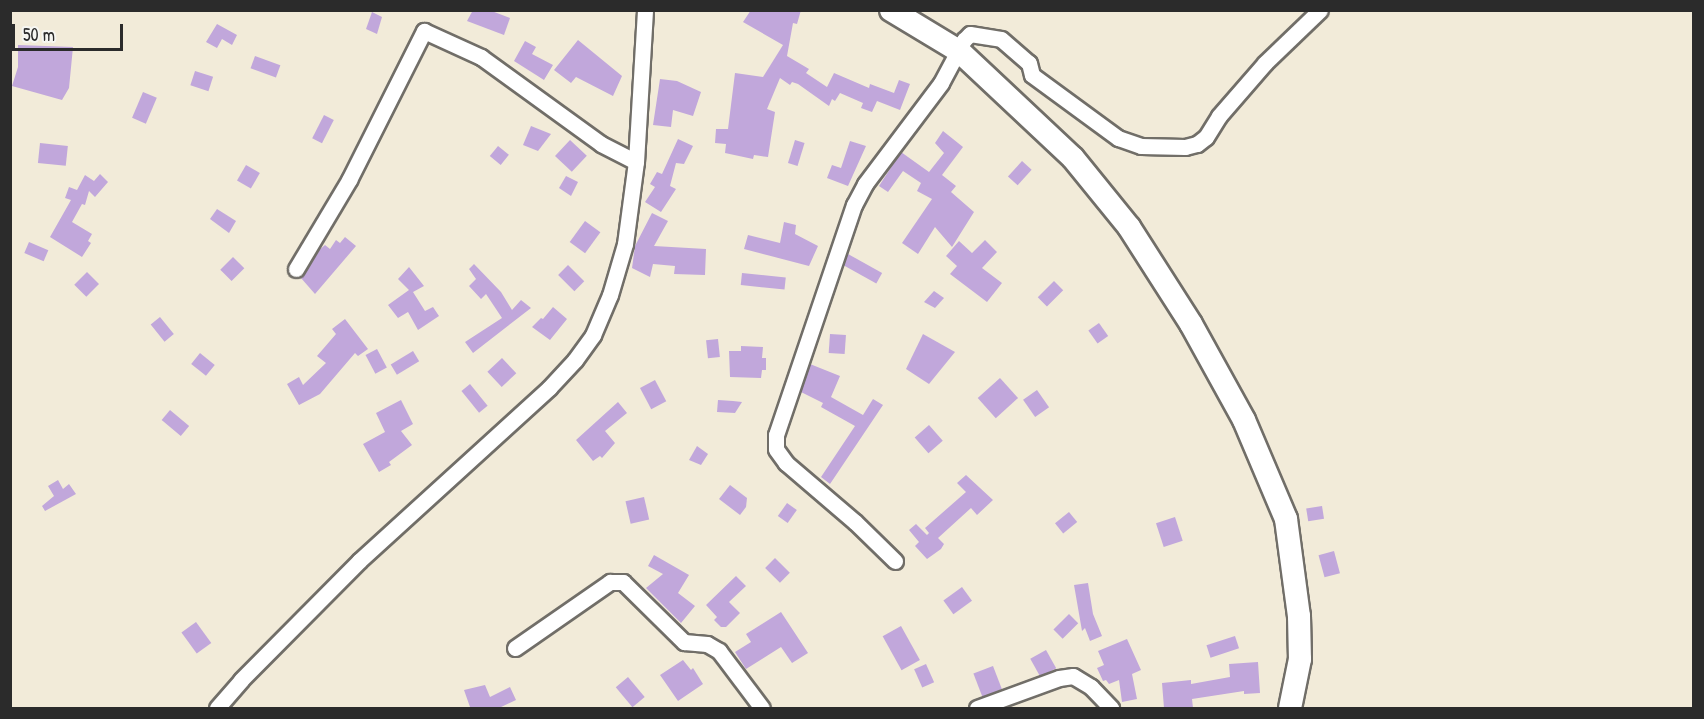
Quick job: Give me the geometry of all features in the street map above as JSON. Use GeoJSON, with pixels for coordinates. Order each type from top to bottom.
{"type":"FeatureCollection","features":[{"type":"Feature","properties":{"kind":"main road"},"geometry":{"type":"LineString","coordinates":[[891,10],[959,51],[1073,158],[1129,227],[1191,324],[1244,420],[1286,519],[1299,616],[1300,659],[1290,708]]}},
{"type":"Feature","properties":{"kind":"street"},"geometry":{"type":"LineString","coordinates":[[218,708],[241,680],[359,561],[549,388],[575,360],[593,335],[610,295],[625,244],[636,162],[645,10]]}},
{"type":"Feature","properties":{"kind":"street"},"geometry":{"type":"LineString","coordinates":[[895,561],[855,522],[786,463],[776,449],[776,435],[854,206],[865,184],[934,93],[970,34],[1001,39],[1029,63],[1032,75],[1118,138],[1141,146],[1185,147],[1197,144],[1206,136],[1265,63],[1320,10]]}},
{"type":"Feature","properties":{"kind":"street"},"geometry":{"type":"LineString","coordinates":[[296,269],[349,180],[424,31],[481,57],[601,144],[636,162]]}},
{"type":"Feature","properties":{"kind":"street"},"geometry":{"type":"LineString","coordinates":[[515,648],[610,582],[623,582],[684,642],[707,644],[719,651],[762,708]]}},
{"type":"Feature","properties":{"kind":"street"},"geometry":{"type":"LineString","coordinates":[[977,708],[1059,678],[1073,676],[1091,687],[1111,708]]}},
{"type":"Feature","properties":{"kind":"building"},"geometry":{"type":"Polygon","coordinates":[[[473,10],[489,10],[510,18],[504,35],[467,21],[473,10]]]}},
{"type":"Feature","properties":{"kind":"building"},"geometry":{"type":"Polygon","coordinates":[[[751,10],[801,10],[797,24],[793,23],[787,56],[809,69],[806,73],[827,87],[834,73],[869,88],[870,84],[894,93],[899,80],[910,84],[900,110],[877,101],[872,112],[861,108],[863,103],[840,93],[835,101],[832,99],[829,106],[798,84],[792,82],[790,85],[780,78],[767,109],[775,112],[768,157],[754,155],[753,159],[725,153],[726,144],[715,143],[716,129],[728,129],[735,73],[763,77],[783,45],[743,22],[751,10]]]}},
{"type":"Feature","properties":{"kind":"building"},"geometry":{"type":"Polygon","coordinates":[[[372,12],[382,17],[377,34],[366,29],[372,12]]]}},
{"type":"Feature","properties":{"kind":"building"},"geometry":{"type":"Polygon","coordinates":[[[217,24],[237,35],[232,45],[222,39],[217,48],[206,42],[217,24]]]}},
{"type":"Feature","properties":{"kind":"building"},"geometry":{"type":"Polygon","coordinates":[[[578,40],[622,76],[613,96],[576,77],[571,83],[554,70],[578,40]]]}},
{"type":"Feature","properties":{"kind":"building"},"geometry":{"type":"Polygon","coordinates":[[[525,41],[536,47],[532,54],[553,65],[544,80],[514,61],[525,41]]]}},
{"type":"Feature","properties":{"kind":"building"},"geometry":{"type":"Polygon","coordinates":[[[18,45],[73,47],[69,88],[62,100],[12,86],[18,67],[18,45]]]}},
{"type":"Feature","properties":{"kind":"building"},"geometry":{"type":"Polygon","coordinates":[[[255,56],[280,65],[276,77],[251,68],[255,56]]]}},
{"type":"Feature","properties":{"kind":"building"},"geometry":{"type":"Polygon","coordinates":[[[195,71],[213,77],[208,91],[190,85],[195,71]]]}},
{"type":"Feature","properties":{"kind":"building"},"geometry":{"type":"Polygon","coordinates":[[[660,79],[677,81],[701,92],[693,116],[673,110],[671,127],[653,125],[660,79]]]}},
{"type":"Feature","properties":{"kind":"building"},"geometry":{"type":"Polygon","coordinates":[[[143,92],[157,98],[146,124],[132,118],[143,92]]]}},
{"type":"Feature","properties":{"kind":"building"},"geometry":{"type":"Polygon","coordinates":[[[324,115],[334,120],[322,143],[312,138],[324,115]]]}},
{"type":"Feature","properties":{"kind":"building"},"geometry":{"type":"Polygon","coordinates":[[[531,126],[551,134],[538,151],[523,145],[531,126]]]}},
{"type":"Feature","properties":{"kind":"building"},"geometry":{"type":"Polygon","coordinates":[[[943,131],[963,147],[942,175],[956,186],[951,192],[974,212],[952,247],[935,227],[918,254],[902,243],[932,199],[917,191],[921,183],[903,171],[888,192],[879,186],[901,152],[929,172],[944,153],[935,143],[943,131]]]}},
{"type":"Feature","properties":{"kind":"building"},"geometry":{"type":"Polygon","coordinates":[[[678,139],[693,146],[684,164],[676,163],[670,186],[676,189],[661,212],[645,202],[655,187],[650,184],[657,172],[662,174],[678,139]]]}},
{"type":"Feature","properties":{"kind":"building"},"geometry":{"type":"Polygon","coordinates":[[[570,140],[587,156],[572,172],[555,156],[570,140]]]}},
{"type":"Feature","properties":{"kind":"building"},"geometry":{"type":"Polygon","coordinates":[[[795,140],[805,143],[798,166],[788,163],[795,140]]]}},
{"type":"Feature","properties":{"kind":"building"},"geometry":{"type":"Polygon","coordinates":[[[850,141],[866,146],[848,186],[827,178],[832,165],[841,168],[850,141]]]}},
{"type":"Feature","properties":{"kind":"building"},"geometry":{"type":"Polygon","coordinates":[[[40,143],[68,146],[66,166],[38,163],[40,143]]]}},
{"type":"Feature","properties":{"kind":"building"},"geometry":{"type":"Polygon","coordinates":[[[498,146],[509,155],[501,165],[490,156],[498,146]]]}},
{"type":"Feature","properties":{"kind":"building"},"geometry":{"type":"Polygon","coordinates":[[[1022,161],[1032,170],[1018,185],[1008,177],[1022,161]]]}},
{"type":"Feature","properties":{"kind":"building"},"geometry":{"type":"Polygon","coordinates":[[[246,165],[260,173],[251,189],[237,181],[246,165]]]}},
{"type":"Feature","properties":{"kind":"building"},"geometry":{"type":"Polygon","coordinates":[[[100,174],[108,182],[95,197],[89,191],[85,205],[82,204],[72,222],[92,234],[88,241],[91,243],[82,257],[50,237],[71,200],[65,198],[69,187],[77,190],[85,175],[94,181],[100,174]]]}},
{"type":"Feature","properties":{"kind":"building"},"geometry":{"type":"Polygon","coordinates":[[[566,176],[578,182],[571,196],[559,188],[566,176]]]}},
{"type":"Feature","properties":{"kind":"building"},"geometry":{"type":"Polygon","coordinates":[[[217,209],[236,221],[229,233],[210,219],[217,209]]]}},
{"type":"Feature","properties":{"kind":"building"},"geometry":{"type":"Polygon","coordinates":[[[652,213],[668,221],[654,246],[706,249],[705,275],[674,274],[675,266],[653,264],[650,277],[632,268],[635,246],[652,213]]]}},
{"type":"Feature","properties":{"kind":"building"},"geometry":{"type":"Polygon","coordinates":[[[585,221],[600,232],[585,253],[570,242],[585,221]]]}},
{"type":"Feature","properties":{"kind":"building"},"geometry":{"type":"Polygon","coordinates":[[[784,222],[796,225],[795,234],[818,246],[809,266],[744,249],[748,235],[780,243],[784,222]]]}},
{"type":"Feature","properties":{"kind":"building"},"geometry":{"type":"Polygon","coordinates":[[[345,237],[356,246],[315,294],[301,278],[318,251],[325,245],[330,249],[336,240],[340,243],[345,237]]]}},
{"type":"Feature","properties":{"kind":"building"},"geometry":{"type":"Polygon","coordinates":[[[985,240],[997,252],[982,268],[1002,283],[987,302],[950,274],[957,266],[946,256],[959,241],[972,253],[985,240]]]}},
{"type":"Feature","properties":{"kind":"building"},"geometry":{"type":"Polygon","coordinates":[[[29,242],[48,250],[44,261],[24,253],[29,242]]]}},
{"type":"Feature","properties":{"kind":"building"},"geometry":{"type":"Polygon","coordinates":[[[848,254],[882,273],[876,283],[842,264],[848,254]]]}},
{"type":"Feature","properties":{"kind":"building"},"geometry":{"type":"Polygon","coordinates":[[[233,257],[244,268],[232,281],[220,270],[233,257]]]}},
{"type":"Feature","properties":{"kind":"building"},"geometry":{"type":"Polygon","coordinates":[[[474,264],[501,292],[512,310],[521,300],[531,308],[473,353],[465,342],[502,318],[486,294],[481,299],[469,286],[476,279],[469,269],[474,264]]]}},
{"type":"Feature","properties":{"kind":"building"},"geometry":{"type":"Polygon","coordinates":[[[568,265],[584,281],[574,291],[558,275],[568,265]]]}},
{"type":"Feature","properties":{"kind":"building"},"geometry":{"type":"Polygon","coordinates":[[[409,267],[424,286],[413,292],[425,311],[433,307],[439,316],[418,330],[408,312],[398,318],[388,305],[409,290],[398,279],[409,267]]]}},
{"type":"Feature","properties":{"kind":"building"},"geometry":{"type":"Polygon","coordinates":[[[87,272],[99,284],[86,297],[74,285],[87,272]]]}},
{"type":"Feature","properties":{"kind":"building"},"geometry":{"type":"Polygon","coordinates":[[[742,273],[786,278],[785,290],[741,285],[742,273]]]}},
{"type":"Feature","properties":{"kind":"building"},"geometry":{"type":"Polygon","coordinates":[[[1054,281],[1063,290],[1047,306],[1038,297],[1054,281]]]}},
{"type":"Feature","properties":{"kind":"building"},"geometry":{"type":"Polygon","coordinates":[[[934,291],[944,298],[935,308],[924,302],[934,291]]]}},
{"type":"Feature","properties":{"kind":"building"},"geometry":{"type":"Polygon","coordinates":[[[553,307],[567,319],[550,340],[532,327],[553,307]]]}},
{"type":"Feature","properties":{"kind":"building"},"geometry":{"type":"Polygon","coordinates":[[[160,317],[174,334],[165,342],[151,325],[160,317]]]}},
{"type":"Feature","properties":{"kind":"building"},"geometry":{"type":"Polygon","coordinates":[[[345,319],[368,349],[358,356],[355,353],[320,394],[299,405],[287,384],[299,377],[303,385],[326,363],[317,356],[336,334],[332,329],[345,319]]]}},
{"type":"Feature","properties":{"kind":"building"},"geometry":{"type":"Polygon","coordinates":[[[1099,323],[1108,336],[1098,344],[1088,330],[1099,323]]]}},
{"type":"Feature","properties":{"kind":"building"},"geometry":{"type":"Polygon","coordinates":[[[830,334],[846,335],[845,354],[829,353],[830,334]]]}},
{"type":"Feature","properties":{"kind":"building"},"geometry":{"type":"Polygon","coordinates":[[[923,334],[955,352],[929,384],[906,369],[923,334]]]}},
{"type":"Feature","properties":{"kind":"building"},"geometry":{"type":"Polygon","coordinates":[[[718,339],[720,357],[708,358],[706,340],[718,339]]]}},
{"type":"Feature","properties":{"kind":"building"},"geometry":{"type":"Polygon","coordinates":[[[741,346],[763,347],[762,358],[766,358],[766,370],[762,370],[761,378],[730,377],[729,351],[741,351],[741,346]]]}},
{"type":"Feature","properties":{"kind":"building"},"geometry":{"type":"Polygon","coordinates":[[[377,349],[387,368],[375,374],[366,355],[377,349]]]}},
{"type":"Feature","properties":{"kind":"building"},"geometry":{"type":"Polygon","coordinates":[[[413,351],[419,361],[397,375],[391,364],[413,351]]]}},
{"type":"Feature","properties":{"kind":"building"},"geometry":{"type":"Polygon","coordinates":[[[200,353],[215,365],[206,376],[191,364],[200,353]]]}},
{"type":"Feature","properties":{"kind":"building"},"geometry":{"type":"Polygon","coordinates":[[[502,358],[516,373],[502,387],[487,372],[502,358]]]}},
{"type":"Feature","properties":{"kind":"building"},"geometry":{"type":"Polygon","coordinates":[[[810,364],[840,376],[831,397],[863,415],[873,399],[883,405],[830,484],[821,477],[855,426],[821,407],[823,403],[801,392],[810,364]]]}},
{"type":"Feature","properties":{"kind":"building"},"geometry":{"type":"Polygon","coordinates":[[[1000,378],[1018,398],[996,418],[978,398],[1000,378]]]}},
{"type":"Feature","properties":{"kind":"building"},"geometry":{"type":"Polygon","coordinates":[[[655,380],[666,401],[651,409],[640,388],[655,380]]]}},
{"type":"Feature","properties":{"kind":"building"},"geometry":{"type":"Polygon","coordinates":[[[470,384],[488,406],[479,413],[461,391],[470,384]]]}},
{"type":"Feature","properties":{"kind":"building"},"geometry":{"type":"Polygon","coordinates":[[[1037,390],[1049,407],[1035,417],[1023,400],[1037,390]]]}},
{"type":"Feature","properties":{"kind":"building"},"geometry":{"type":"Polygon","coordinates":[[[401,400],[413,424],[401,431],[412,445],[389,462],[391,465],[379,472],[363,444],[385,432],[376,413],[401,400]]]}},
{"type":"Feature","properties":{"kind":"building"},"geometry":{"type":"Polygon","coordinates":[[[718,400],[742,402],[735,413],[717,412],[718,400]]]}},
{"type":"Feature","properties":{"kind":"building"},"geometry":{"type":"Polygon","coordinates":[[[618,402],[627,413],[605,431],[615,443],[602,458],[600,456],[593,461],[576,440],[618,402]]]}},
{"type":"Feature","properties":{"kind":"building"},"geometry":{"type":"Polygon","coordinates":[[[170,410],[189,426],[181,436],[162,420],[170,410]]]}},
{"type":"Feature","properties":{"kind":"building"},"geometry":{"type":"Polygon","coordinates":[[[929,425],[943,441],[928,453],[915,437],[929,425]]]}},
{"type":"Feature","properties":{"kind":"building"},"geometry":{"type":"Polygon","coordinates":[[[697,446],[708,454],[701,465],[689,460],[697,446]]]}},
{"type":"Feature","properties":{"kind":"building"},"geometry":{"type":"Polygon","coordinates":[[[966,475],[993,500],[977,515],[971,508],[938,538],[944,544],[927,559],[915,546],[919,542],[909,530],[916,524],[927,535],[929,533],[925,528],[966,492],[957,483],[966,475]]]}},
{"type":"Feature","properties":{"kind":"building"},"geometry":{"type":"Polygon","coordinates":[[[58,480],[63,489],[69,484],[76,494],[45,511],[42,506],[54,496],[48,486],[58,480]]]}},
{"type":"Feature","properties":{"kind":"building"},"geometry":{"type":"Polygon","coordinates":[[[730,485],[747,498],[746,507],[740,515],[719,499],[730,485]]]}},
{"type":"Feature","properties":{"kind":"building"},"geometry":{"type":"Polygon","coordinates":[[[644,497],[649,519],[631,524],[625,501],[644,497]]]}},
{"type":"Feature","properties":{"kind":"building"},"geometry":{"type":"Polygon","coordinates":[[[787,503],[797,510],[788,523],[778,516],[787,503]]]}},
{"type":"Feature","properties":{"kind":"building"},"geometry":{"type":"Polygon","coordinates":[[[1322,506],[1324,519],[1308,521],[1306,509],[1322,506]]]}},
{"type":"Feature","properties":{"kind":"building"},"geometry":{"type":"Polygon","coordinates":[[[1069,512],[1077,522],[1063,533],[1055,523],[1069,512]]]}},
{"type":"Feature","properties":{"kind":"building"},"geometry":{"type":"Polygon","coordinates":[[[1175,517],[1183,541],[1164,547],[1156,523],[1175,517]]]}},
{"type":"Feature","properties":{"kind":"building"},"geometry":{"type":"Polygon","coordinates":[[[1334,551],[1340,573],[1324,577],[1319,555],[1334,551]]]}},
{"type":"Feature","properties":{"kind":"building"},"geometry":{"type":"Polygon","coordinates":[[[654,555],[689,575],[678,593],[695,606],[681,623],[646,588],[663,574],[648,566],[654,555]]]}},
{"type":"Feature","properties":{"kind":"building"},"geometry":{"type":"Polygon","coordinates":[[[775,558],[790,573],[780,583],[765,568],[775,558]]]}},
{"type":"Feature","properties":{"kind":"building"},"geometry":{"type":"Polygon","coordinates":[[[736,576],[746,586],[729,602],[740,613],[726,627],[721,627],[714,620],[717,617],[706,605],[736,576]]]}},
{"type":"Feature","properties":{"kind":"building"},"geometry":{"type":"Polygon","coordinates":[[[1088,583],[1093,614],[1102,636],[1090,641],[1085,628],[1082,631],[1074,585],[1088,583]]]}},
{"type":"Feature","properties":{"kind":"building"},"geometry":{"type":"Polygon","coordinates":[[[962,587],[972,601],[953,614],[943,601],[962,587]]]}},
{"type":"Feature","properties":{"kind":"building"},"geometry":{"type":"Polygon","coordinates":[[[781,612],[808,653],[792,663],[781,647],[746,669],[735,652],[751,642],[746,634],[781,612]]]}},
{"type":"Feature","properties":{"kind":"building"},"geometry":{"type":"Polygon","coordinates":[[[1069,614],[1078,623],[1063,639],[1053,630],[1069,614]]]}},
{"type":"Feature","properties":{"kind":"building"},"geometry":{"type":"Polygon","coordinates":[[[196,622],[211,643],[197,654],[181,633],[196,622]]]}},
{"type":"Feature","properties":{"kind":"building"},"geometry":{"type":"Polygon","coordinates":[[[901,626],[920,660],[902,670],[883,636],[901,626]]]}},
{"type":"Feature","properties":{"kind":"building"},"geometry":{"type":"Polygon","coordinates":[[[1235,636],[1239,648],[1210,658],[1206,645],[1235,636]]]}},
{"type":"Feature","properties":{"kind":"building"},"geometry":{"type":"Polygon","coordinates":[[[1127,639],[1141,670],[1132,674],[1137,699],[1122,702],[1119,680],[1109,684],[1106,680],[1103,681],[1097,668],[1104,665],[1098,651],[1127,639]]]}},
{"type":"Feature","properties":{"kind":"building"},"geometry":{"type":"Polygon","coordinates":[[[1046,650],[1056,668],[1040,677],[1030,659],[1046,650]]]}},
{"type":"Feature","properties":{"kind":"building"},"geometry":{"type":"Polygon","coordinates":[[[683,660],[691,670],[693,668],[703,684],[678,701],[660,675],[683,660]]]}},
{"type":"Feature","properties":{"kind":"building"},"geometry":{"type":"Polygon","coordinates":[[[1258,662],[1260,693],[1244,694],[1244,691],[1192,699],[1193,708],[1164,708],[1162,683],[1191,680],[1191,684],[1230,677],[1229,664],[1258,662]]]}},
{"type":"Feature","properties":{"kind":"building"},"geometry":{"type":"Polygon","coordinates":[[[926,664],[934,682],[922,688],[914,669],[926,664]]]}},
{"type":"Feature","properties":{"kind":"building"},"geometry":{"type":"Polygon","coordinates":[[[993,666],[1002,689],[982,697],[973,674],[993,666]]]}},
{"type":"Feature","properties":{"kind":"building"},"geometry":{"type":"Polygon","coordinates":[[[628,677],[645,697],[632,707],[616,687],[628,677]]]}},
{"type":"Feature","properties":{"kind":"building"},"geometry":{"type":"Polygon","coordinates":[[[485,685],[490,697],[510,687],[516,700],[499,708],[468,708],[470,707],[464,690],[485,685]]]}}]}
